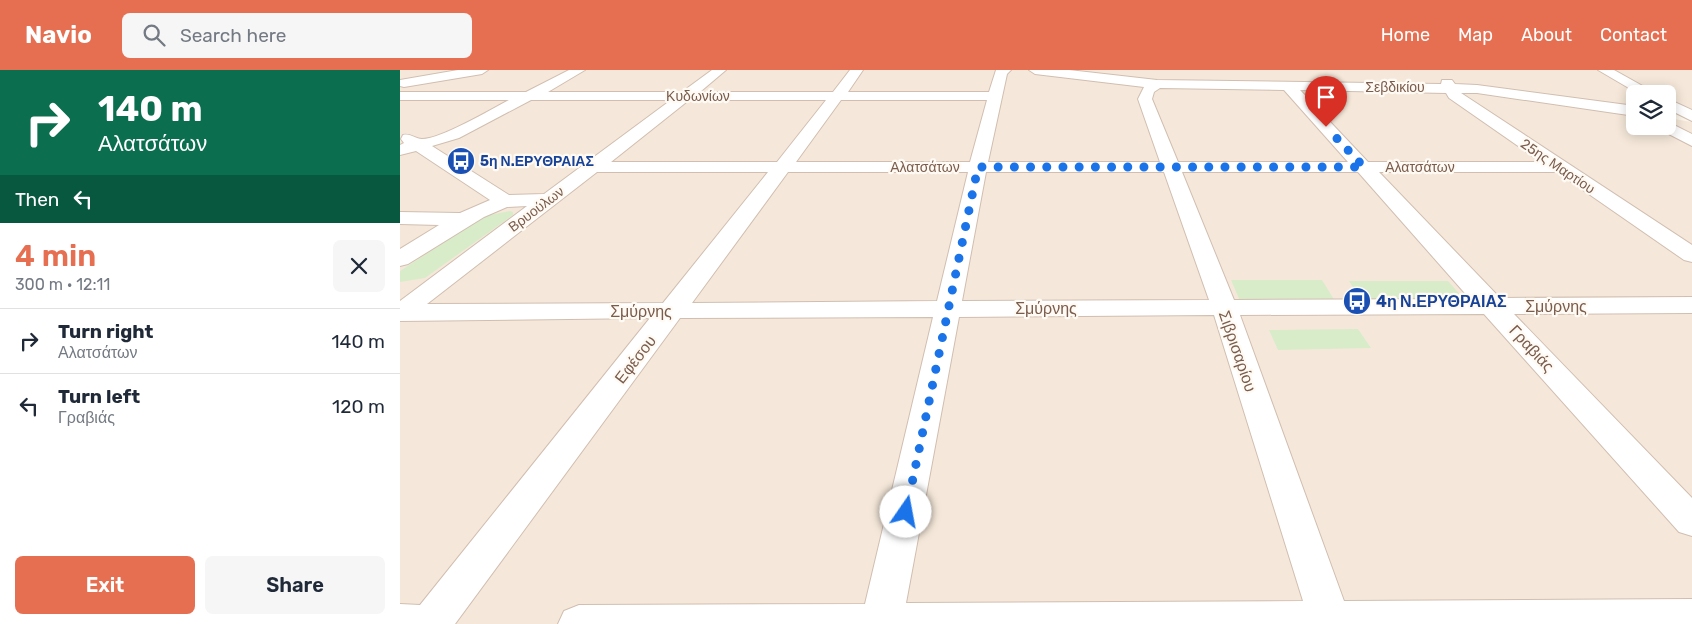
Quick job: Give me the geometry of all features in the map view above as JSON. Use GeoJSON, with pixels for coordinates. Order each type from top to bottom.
{"type":"FeatureCollection","features":[{"type":"Feature","properties":{"kind":"street"},"geometry":{"type":"LineString","coordinates":[[400,72],[407,70]]}},
{"type":"Feature","properties":{"kind":"street"},"geometry":{"type":"LineString","coordinates":[[400,84],[482,70]]}},
{"type":"Feature","properties":{"kind":"street"},"geometry":{"type":"LineString","coordinates":[[400,150],[453,135],[579,70]]}},
{"type":"Feature","properties":{"kind":"street","name":"Βρυούλων"},"geometry":{"type":"LineString","coordinates":[[401,312],[720,70]]}},
{"type":"Feature","properties":{"kind":"street","name":"Εφέσου"},"geometry":{"type":"LineString","coordinates":[[430,624],[783,167],[835,96],[857,70]]}},
{"type":"Feature","properties":{"kind":"street"},"geometry":{"type":"LineString","coordinates":[[869,623],[948,309],[978,167],[1001,72],[1005,70]]}},
{"type":"Feature","properties":{"kind":"street","name":"Σεβδικίου"},"geometry":{"type":"LineString","coordinates":[[1035,70],[1289,86],[1444,81],[1478,89],[1626,110]]}},
{"type":"Feature","properties":{"kind":"street"},"geometry":{"type":"LineString","coordinates":[[1604,70],[1633,85]]}},
{"type":"Feature","properties":{"kind":"street"},"geometry":{"type":"LineString","coordinates":[[1323,76],[1335,86]]}},
{"type":"Feature","properties":{"kind":"street","name":"Σιβρισαρίου"},"geometry":{"type":"LineString","coordinates":[[1166,79],[1148,90],[1145,98],[1224,307],[1330,622]]}},
{"type":"Feature","properties":{"kind":"street","name":"25ης Μαρτίου"},"geometry":{"type":"LineString","coordinates":[[1444,81],[1454,95],[1559,167],[1687,248]]}},
{"type":"Feature","properties":{"kind":"street","name":"Γραβιάς"},"geometry":{"type":"LineString","coordinates":[[1289,86],[1692,522]]}},
{"type":"Feature","properties":{"kind":"street","name":"Κυδωνίων"},"geometry":{"type":"LineString","coordinates":[[400,96],[996,96]]}},
{"type":"Feature","properties":{"kind":"street"},"geometry":{"type":"LineString","coordinates":[[1676,108],[1692,117]]}},
{"type":"Feature","properties":{"kind":"street"},"geometry":{"type":"LineString","coordinates":[[1676,116],[1692,117]]}},
{"type":"Feature","properties":{"kind":"street"},"geometry":{"type":"LineString","coordinates":[[1676,132],[1692,141]]}},
{"type":"Feature","properties":{"kind":"street"},"geometry":{"type":"LineString","coordinates":[[400,134],[505,201]]}},
{"type":"Feature","properties":{"kind":"street","name":"Αλατσάτων"},"geometry":{"type":"LineString","coordinates":[[591,167],[1559,167]]}},
{"type":"Feature","properties":{"kind":"street"},"geometry":{"type":"LineString","coordinates":[[400,260],[463,219],[487,207],[505,201],[547,200]]}},
{"type":"Feature","properties":{"kind":"street"},"geometry":{"type":"LineString","coordinates":[[400,218],[463,219]]}},
{"type":"Feature","properties":{"kind":"street","name":"Σμύρνης"},"geometry":{"type":"LineString","coordinates":[[401,312],[1692,305]]}},
{"type":"Feature","properties":{"kind":"street"},"geometry":{"type":"LineString","coordinates":[[579,624],[1330,622],[1692,618]]}},
{"type":"Feature","properties":{"kind":"street"},"geometry":{"type":"LineString","coordinates":[[400,622],[434,624]]}},
{"type":"Feature","properties":{"kind":"shaded area"},"geometry":{"type":"Polygon","coordinates":[[[400,70],[1598,70],[1627,85],[1626,107],[1462,84],[1467,93],[1512,96],[1626,113],[1626,135],[1676,135],[1676,119],[1692,122],[1692,624],[400,624],[400,70]]]}},
{"type":"Feature","properties":{"kind":"shaded area"},"geometry":{"type":"Polygon","coordinates":[[[1610,70],[1692,70],[1692,111],[1676,103],[1676,85],[1640,85],[1610,70]]]}},
{"type":"Feature","properties":{"kind":"green space"},"geometry":{"type":"Polygon","coordinates":[[[513,212],[513,215],[425,278],[400,282],[400,271],[484,216],[513,212]]]}},
{"type":"Feature","properties":{"kind":"green space"},"geometry":{"type":"Polygon","coordinates":[[[1231,280],[1322,280],[1335,301],[1240,301],[1231,280]]]}},
{"type":"Feature","properties":{"kind":"green space"},"geometry":{"type":"Polygon","coordinates":[[[1349,281],[1448,281],[1464,299],[1361,299],[1349,281]]]}},
{"type":"Feature","properties":{"kind":"green space"},"geometry":{"type":"Polygon","coordinates":[[[1358,329],[1371,348],[1278,350],[1269,330],[1358,329]]]}},
{"type":"Feature","properties":{"kind":"place","name":"5η Ν.ΕΡΥΘΡΑΙΑΣ"},"geometry":{"type":"Point","coordinates":[461,161]}},
{"type":"Feature","properties":{"kind":"place","name":"4η Ν.ΕΡΥΘΡΑΙΑΣ"},"geometry":{"type":"Point","coordinates":[1357,301]}},
{"type":"Feature","properties":{"kind":"route"},"geometry":{"type":"LineString","coordinates":[[906,512],[978,167],[1364,167],[1326,127]]}}]}
